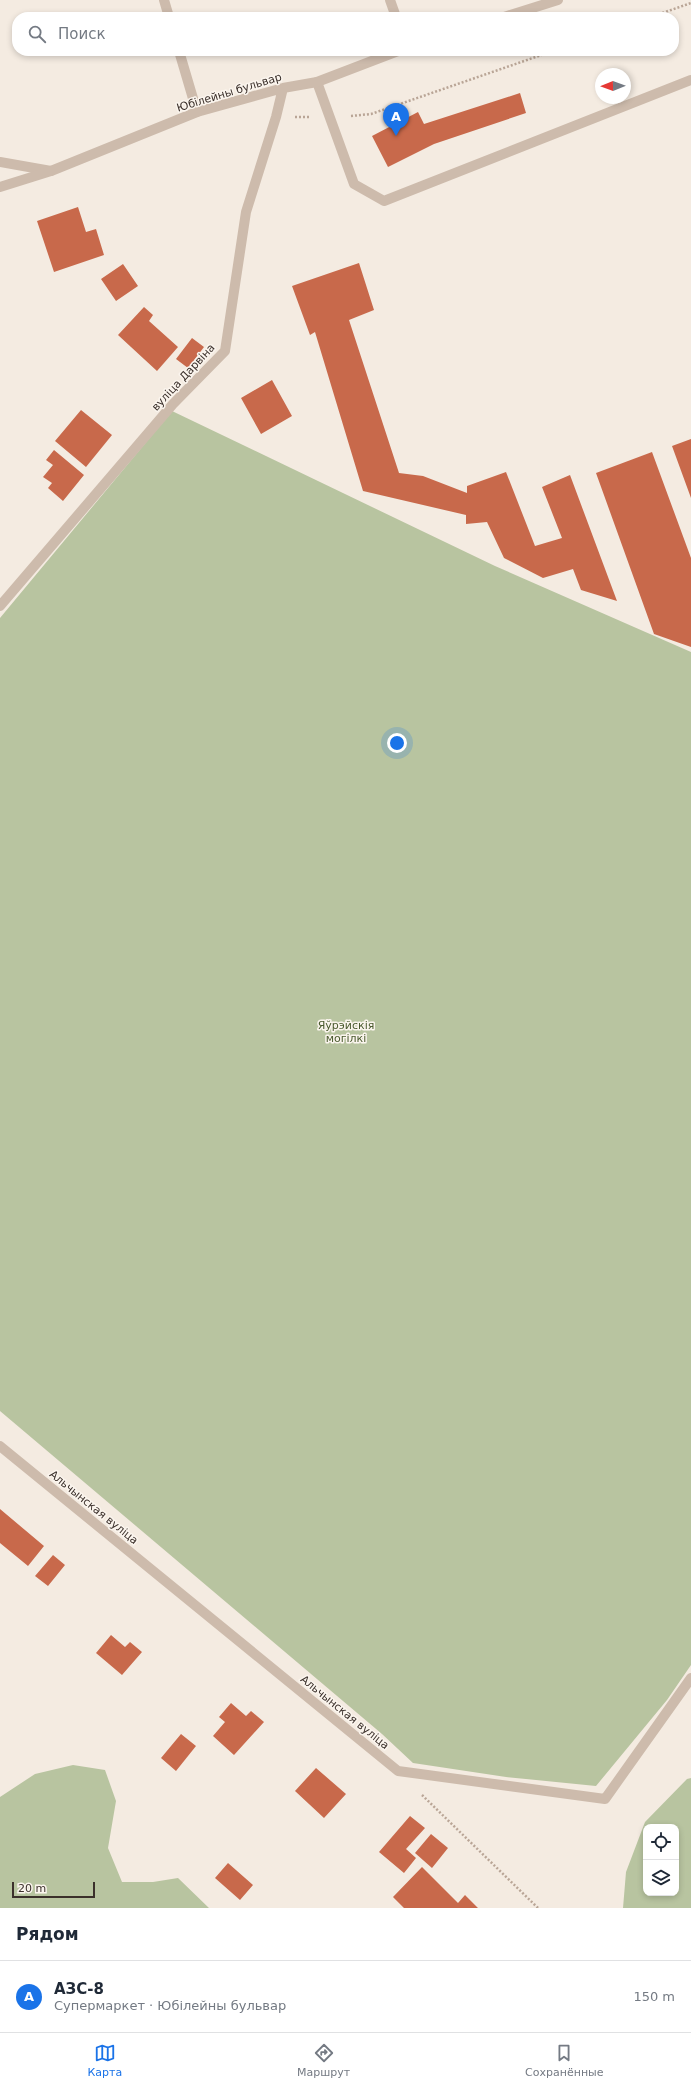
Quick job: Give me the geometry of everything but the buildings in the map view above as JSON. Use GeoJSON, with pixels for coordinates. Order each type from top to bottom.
{"type":"FeatureCollection","features":[{"type":"Feature","properties":{"kind":"street"},"geometry":{"type":"LineString","coordinates":[[164,0],[168,12]]}},
{"type":"Feature","properties":{"kind":"street"},"geometry":{"type":"LineString","coordinates":[[390,0],[394,12]]}},
{"type":"Feature","properties":{"kind":"street"},"geometry":{"type":"LineString","coordinates":[[520,12],[558,0]]}},
{"type":"Feature","properties":{"kind":"street"},"geometry":{"type":"LineString","coordinates":[[180,56],[197,112]]}},
{"type":"Feature","properties":{"kind":"street","name":"Юбілейны бульвар"},"geometry":{"type":"LineString","coordinates":[[0,188],[51,171],[197,112],[284,88],[317,82],[385,56]]}},
{"type":"Feature","properties":{"kind":"street"},"geometry":{"type":"LineString","coordinates":[[317,82],[328,117],[354,184],[384,201],[691,80]]}},
{"type":"Feature","properties":{"kind":"street","name":"вуліца Дарвіна"},"geometry":{"type":"LineString","coordinates":[[0,606],[173,404],[225,351],[246,212],[284,88]]}},
{"type":"Feature","properties":{"kind":"street"},"geometry":{"type":"LineString","coordinates":[[0,162],[51,171]]}},
{"type":"Feature","properties":{"kind":"street","name":"Альчынская вуліца"},"geometry":{"type":"LineString","coordinates":[[0,1446],[398,1771]]}},
{"type":"Feature","properties":{"kind":"street"},"geometry":{"type":"LineString","coordinates":[[398,1771],[605,1799],[691,1678]]}},
{"type":"Feature","properties":{"kind":"path"},"geometry":{"type":"LineString","coordinates":[[665,12],[691,3]]}},
{"type":"Feature","properties":{"kind":"path"},"geometry":{"type":"LineString","coordinates":[[276,117],[328,117],[371,114],[539,56]]}},
{"type":"Feature","properties":{"kind":"path"},"geometry":{"type":"LineString","coordinates":[[398,1771],[538,1908]]}},
{"type":"Feature","properties":{"kind":"green space","name":"Яўрэйскія могілкі"},"geometry":{"type":"Polygon","coordinates":[[[172,411],[495,566],[691,652],[691,1665],[667,1700],[596,1786],[506,1777],[413,1763],[382,1734],[0,1411],[0,618],[172,411]]]}},
{"type":"Feature","properties":{"kind":"green space"},"geometry":{"type":"Polygon","coordinates":[[[73,1765],[105,1770],[116,1801],[108,1848],[122,1882],[153,1882],[178,1878],[209,1908],[0,1908],[0,1797],[35,1774],[73,1765]]]}},
{"type":"Feature","properties":{"kind":"green space"},"geometry":{"type":"Polygon","coordinates":[[[691,1778],[691,1908],[623,1908],[626,1872],[643,1827],[643,1896],[679,1896],[679,1824],[644,1824],[687,1779],[691,1778]]]}},
{"type":"Feature","properties":{"kind":"place","name":"АЗС-8"},"geometry":{"type":"Point","coordinates":[396,136]}}]}
